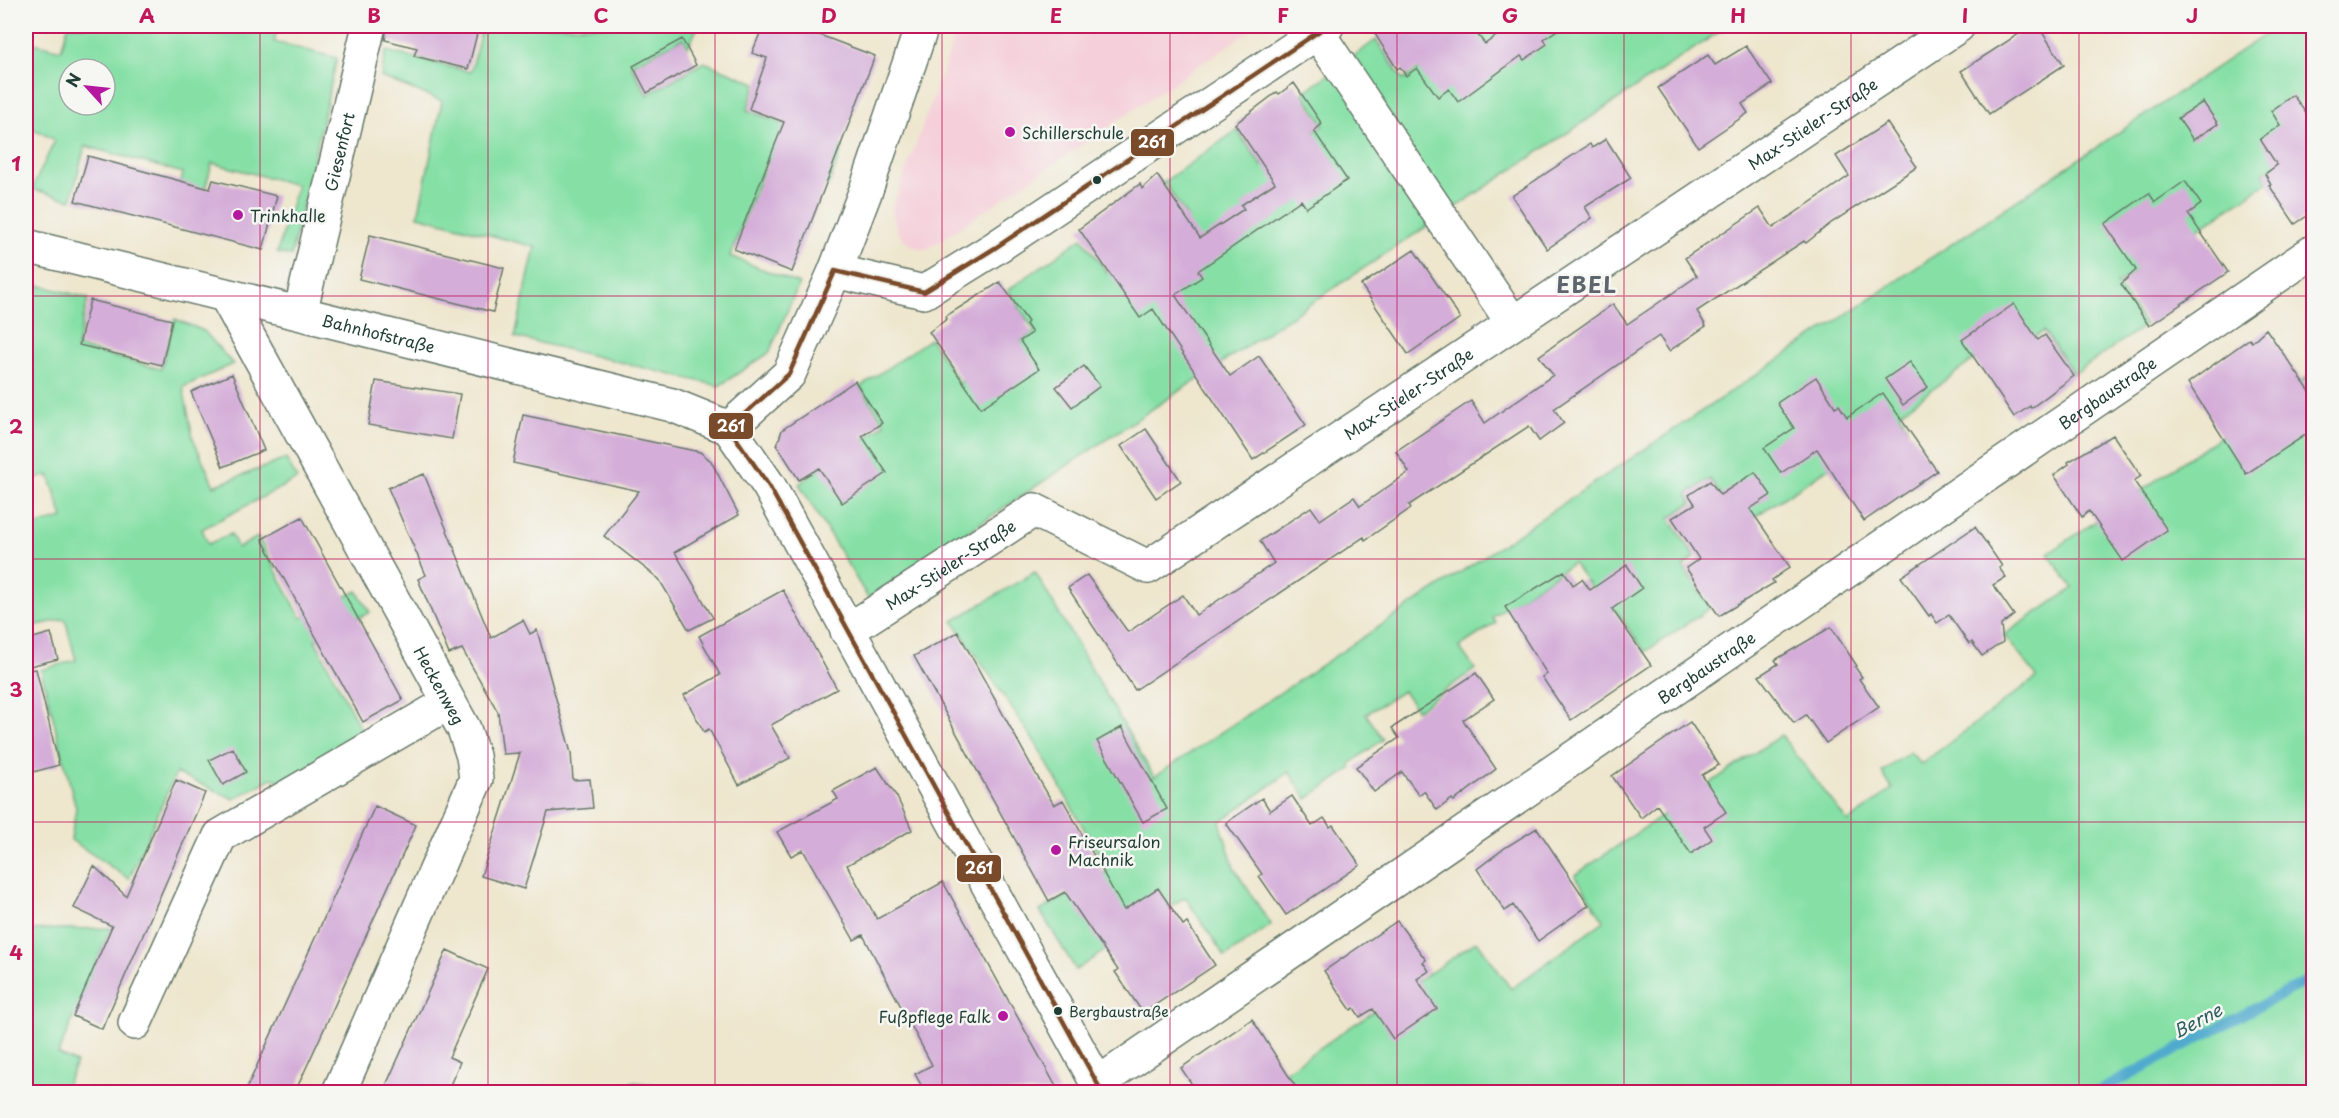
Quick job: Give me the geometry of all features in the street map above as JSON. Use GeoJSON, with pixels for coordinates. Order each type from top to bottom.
{"type":"FeatureCollection","features":[{"type":"Feature","properties":{"kind":"street","name":"Giesenfort"},"geometry":{"type":"LineString","coordinates":[[300,313],[369,26]]}},
{"type":"Feature","properties":{"kind":"street"},"geometry":{"type":"LineString","coordinates":[[922,26],[866,190],[835,271],[789,374],[729,428],[769,486],[1100,1088]]}},
{"type":"Feature","properties":{"kind":"street","name":"Max-Stieler-Straße"},"geometry":{"type":"LineString","coordinates":[[847,631],[1034,510],[1148,567],[1958,26]]}},
{"type":"Feature","properties":{"kind":"street"},"geometry":{"type":"LineString","coordinates":[[835,271],[924,292],[995,248],[1322,29],[1512,322]]}},
{"type":"Feature","properties":{"kind":"street","name":"Bahnhofstraße"},"geometry":{"type":"LineString","coordinates":[[26,246],[672,405],[729,428]]}},
{"type":"Feature","properties":{"kind":"street","name":"Bergbaustraße"},"geometry":{"type":"LineString","coordinates":[[1100,1088],[2313,251]]}},
{"type":"Feature","properties":{"kind":"street","name":"Heckenweg"},"geometry":{"type":"LineString","coordinates":[[226,296],[464,729],[473,756],[476,779],[339,1092]]}},
{"type":"Feature","properties":{"kind":"street"},"geometry":{"type":"LineString","coordinates":[[135,1023],[220,837],[448,703]]}},
{"type":"Feature","properties":{"kind":"shaded area","name":"Schillerschule"},"geometry":{"type":"Polygon","coordinates":[[[957,26],[1257,26],[928,249],[918,248],[908,243],[898,233],[891,211],[945,66],[957,26]]]}},
{"type":"Feature","properties":{"kind":"green space"},"geometry":{"type":"Polygon","coordinates":[[[68,26],[278,26],[274,42],[337,58],[291,256],[277,253],[297,185],[212,163],[194,231],[172,226],[183,173],[85,146],[71,200],[32,189],[55,140],[26,125],[26,41],[61,50],[68,26]]]}},
{"type":"Feature","properties":{"kind":"green space"},"geometry":{"type":"Polygon","coordinates":[[[482,26],[684,26],[697,29],[688,47],[683,38],[631,65],[647,95],[704,62],[756,83],[747,110],[843,147],[828,186],[766,163],[730,256],[799,284],[769,353],[719,386],[515,337],[535,247],[418,216],[442,101],[381,77],[386,51],[471,72],[482,26]]]}},
{"type":"Feature","properties":{"kind":"green space"},"geometry":{"type":"Polygon","coordinates":[[[1479,26],[1728,26],[868,598],[799,484],[885,424],[860,387],[930,339],[960,383],[1035,332],[1008,290],[1082,238],[1107,273],[1188,218],[1164,182],[1237,130],[1262,166],[1324,125],[1303,93],[1376,40],[1403,80],[1479,26]]]}},
{"type":"Feature","properties":{"kind":"green space"},"geometry":{"type":"Polygon","coordinates":[[[2278,26],[2313,26],[2313,152],[2295,165],[2289,156],[2263,173],[2268,182],[2117,284],[2145,325],[2074,374],[2044,331],[1983,369],[1975,359],[1900,413],[1907,428],[1856,450],[1742,525],[1710,479],[1687,494],[1692,503],[1669,518],[1695,557],[1683,567],[1710,608],[1645,652],[1615,609],[1609,612],[1573,563],[1492,617],[1496,623],[1459,647],[1475,669],[1417,710],[1403,691],[1366,714],[1383,739],[1350,764],[1352,768],[1307,799],[1289,772],[1220,822],[1234,868],[1271,925],[1225,957],[1185,897],[1076,970],[1040,911],[1108,871],[1036,744],[953,621],[1035,572],[1154,777],[2278,26]]]}},
{"type":"Feature","properties":{"kind":"green space"},"geometry":{"type":"Polygon","coordinates":[[[26,282],[88,298],[77,347],[161,369],[175,319],[204,331],[233,364],[183,387],[193,438],[214,486],[286,459],[297,479],[202,529],[208,544],[231,534],[238,548],[258,537],[301,618],[357,591],[370,612],[315,640],[366,739],[297,786],[272,778],[234,799],[176,773],[129,879],[71,840],[76,808],[41,670],[76,660],[65,619],[28,627],[26,616],[26,528],[63,518],[49,475],[26,480],[26,282]]]}},
{"type":"Feature","properties":{"kind":"green space"},"geometry":{"type":"Polygon","coordinates":[[[2313,373],[2313,1092],[1255,1092],[1477,941],[1511,989],[1604,921],[1575,875],[1781,735],[1848,822],[1892,789],[1882,772],[1910,752],[1921,764],[2037,677],[2004,635],[2073,588],[2048,554],[2313,373]]]}},
{"type":"Feature","properties":{"kind":"green space"},"geometry":{"type":"Polygon","coordinates":[[[111,928],[58,1054],[76,1063],[63,1092],[26,1092],[26,930],[111,928]]]}},
{"type":"Feature","properties":{"kind":"green space"},"geometry":{"type":"Polygon","coordinates":[[[632,1082],[715,1092],[616,1092],[632,1082]]]}},
{"type":"Feature","properties":{"kind":"building"},"geometry":{"type":"Polygon","coordinates":[[[387,26],[479,26],[468,69],[414,56],[417,48],[385,40],[387,26]]]}},
{"type":"Feature","properties":{"kind":"building"},"geometry":{"type":"Polygon","coordinates":[[[763,26],[796,26],[875,56],[792,272],[734,249],[784,122],[749,109],[767,58],[752,53],[763,26]]]}},
{"type":"Feature","properties":{"kind":"building"},"geometry":{"type":"Polygon","coordinates":[[[1370,26],[1471,26],[1485,44],[1503,31],[1499,26],[1563,26],[1544,39],[1547,44],[1524,60],[1521,56],[1458,102],[1449,89],[1438,97],[1417,68],[1406,76],[1400,67],[1397,69],[1370,26]]]}},
{"type":"Feature","properties":{"kind":"building"},"geometry":{"type":"Polygon","coordinates":[[[2031,26],[2038,26],[2064,65],[1989,114],[1961,71],[2031,26]]]}},
{"type":"Feature","properties":{"kind":"building"},"geometry":{"type":"Polygon","coordinates":[[[682,39],[696,65],[647,93],[633,66],[682,39]]]}},
{"type":"Feature","properties":{"kind":"building"},"geometry":{"type":"Polygon","coordinates":[[[1746,46],[1772,84],[1742,104],[1748,113],[1698,147],[1658,88],[1708,55],[1715,65],[1746,46]]]}},
{"type":"Feature","properties":{"kind":"building"},"geometry":{"type":"Polygon","coordinates":[[[1294,83],[1322,124],[1314,131],[1347,180],[1306,208],[1301,200],[1198,271],[1202,277],[1175,295],[1230,376],[1259,356],[1306,425],[1253,460],[1153,309],[1140,318],[1079,229],[1140,184],[1142,189],[1157,175],[1200,238],[1244,209],[1241,205],[1275,183],[1235,124],[1277,92],[1279,94],[1294,83]]]}},
{"type":"Feature","properties":{"kind":"building"},"geometry":{"type":"Polygon","coordinates":[[[2293,95],[2313,123],[2313,212],[2295,224],[2269,185],[2271,184],[2265,174],[2277,165],[2260,139],[2280,125],[2271,111],[2293,95]]]}},
{"type":"Feature","properties":{"kind":"building"},"geometry":{"type":"Polygon","coordinates":[[[2203,102],[2218,124],[2193,140],[2178,118],[2203,102]]]}},
{"type":"Feature","properties":{"kind":"building"},"geometry":{"type":"Polygon","coordinates":[[[1887,123],[1917,167],[1831,223],[1806,243],[1804,241],[1697,311],[1706,326],[1669,351],[1659,336],[1554,409],[1564,423],[1539,441],[1529,426],[1409,505],[1411,508],[1365,540],[1364,537],[1135,690],[1068,588],[1087,575],[1128,632],[1183,595],[1196,615],[1274,563],[1260,541],[1311,507],[1320,520],[1354,497],[1360,506],[1409,472],[1396,451],[1471,401],[1485,423],[1553,375],[1539,356],[1613,304],[1627,324],[1651,308],[1697,276],[1685,258],[1760,208],[1773,228],[1849,176],[1836,156],[1887,123]]]}},
{"type":"Feature","properties":{"kind":"building"},"geometry":{"type":"Polygon","coordinates":[[[1606,139],[1631,178],[1585,207],[1592,218],[1547,249],[1512,196],[1590,144],[1592,148],[1606,139]]]}},
{"type":"Feature","properties":{"kind":"building"},"geometry":{"type":"Polygon","coordinates":[[[88,156],[210,189],[213,180],[277,196],[263,250],[75,201],[88,156]]]}},
{"type":"Feature","properties":{"kind":"building"},"geometry":{"type":"Polygon","coordinates":[[[2185,181],[2201,204],[2188,214],[2228,272],[2149,326],[2121,284],[2136,270],[2105,224],[2149,193],[2155,202],[2185,181]]]}},
{"type":"Feature","properties":{"kind":"building"},"geometry":{"type":"Polygon","coordinates":[[[370,235],[504,268],[493,312],[359,279],[370,235]]]}},
{"type":"Feature","properties":{"kind":"building"},"geometry":{"type":"Polygon","coordinates":[[[1414,250],[1460,318],[1408,354],[1361,285],[1414,250]]]}},
{"type":"Feature","properties":{"kind":"building"},"geometry":{"type":"Polygon","coordinates":[[[1000,282],[1028,322],[1026,324],[1032,333],[1020,341],[1039,369],[981,408],[929,332],[947,319],[946,316],[1000,282]]]}},
{"type":"Feature","properties":{"kind":"building"},"geometry":{"type":"Polygon","coordinates":[[[90,300],[172,320],[162,365],[79,345],[90,300]]]}},
{"type":"Feature","properties":{"kind":"building"},"geometry":{"type":"Polygon","coordinates":[[[2014,304],[2038,340],[2045,335],[2074,376],[2031,408],[2030,406],[2014,417],[1962,340],[2014,304]]]}},
{"type":"Feature","properties":{"kind":"building"},"geometry":{"type":"Polygon","coordinates":[[[2266,329],[2313,396],[2313,430],[2246,474],[2188,383],[2249,339],[2252,342],[2266,329]]]}},
{"type":"Feature","properties":{"kind":"building"},"geometry":{"type":"Polygon","coordinates":[[[1910,362],[1928,387],[1903,405],[1885,379],[1910,362]]]}},
{"type":"Feature","properties":{"kind":"building"},"geometry":{"type":"Polygon","coordinates":[[[1084,366],[1100,386],[1072,407],[1056,387],[1084,366]]]}},
{"type":"Feature","properties":{"kind":"building"},"geometry":{"type":"Polygon","coordinates":[[[232,374],[264,450],[223,467],[191,392],[232,374]]]}},
{"type":"Feature","properties":{"kind":"building"},"geometry":{"type":"Polygon","coordinates":[[[1816,377],[1835,407],[1839,405],[1847,417],[1883,393],[1937,471],[1864,521],[1817,449],[1781,473],[1764,448],[1794,428],[1777,403],[1816,377]]]}},
{"type":"Feature","properties":{"kind":"building"},"geometry":{"type":"Polygon","coordinates":[[[376,381],[460,394],[452,439],[368,425],[376,381]]]}},
{"type":"Feature","properties":{"kind":"building"},"geometry":{"type":"Polygon","coordinates":[[[855,381],[882,423],[862,436],[887,473],[842,503],[819,468],[799,480],[777,445],[782,430],[855,381]]]}},
{"type":"Feature","properties":{"kind":"building"},"geometry":{"type":"Polygon","coordinates":[[[523,415],[700,452],[711,461],[739,515],[675,552],[713,618],[689,630],[659,579],[604,536],[639,491],[513,463],[523,415]]]}},
{"type":"Feature","properties":{"kind":"building"},"geometry":{"type":"Polygon","coordinates":[[[1146,429],[1181,481],[1156,498],[1121,446],[1146,429]]]}},
{"type":"Feature","properties":{"kind":"building"},"geometry":{"type":"Polygon","coordinates":[[[2113,435],[2141,476],[2134,481],[2167,530],[2123,561],[2089,511],[2082,517],[2054,475],[2069,464],[2068,462],[2113,435]]]}},
{"type":"Feature","properties":{"kind":"building"},"geometry":{"type":"Polygon","coordinates":[[[1755,472],[1771,495],[1750,509],[1790,567],[1772,580],[1774,583],[1719,616],[1686,568],[1699,559],[1672,518],[1695,504],[1689,495],[1710,481],[1720,495],[1755,472]]]}},
{"type":"Feature","properties":{"kind":"building"},"geometry":{"type":"Polygon","coordinates":[[[424,474],[491,638],[523,620],[530,634],[537,630],[571,753],[573,780],[590,779],[593,808],[548,812],[524,889],[481,876],[520,753],[503,754],[498,712],[462,649],[449,654],[418,579],[426,575],[388,488],[424,474]]]}},
{"type":"Feature","properties":{"kind":"building"},"geometry":{"type":"Polygon","coordinates":[[[302,517],[403,700],[363,722],[262,539],[302,517]]]}},
{"type":"Feature","properties":{"kind":"building"},"geometry":{"type":"Polygon","coordinates":[[[1975,527],[2002,566],[1999,568],[2006,577],[1993,585],[2014,615],[2001,625],[2003,642],[1982,656],[1972,642],[1969,644],[1949,615],[1937,623],[1931,614],[1929,616],[1901,577],[1975,527]]]}},
{"type":"Feature","properties":{"kind":"building"},"geometry":{"type":"Polygon","coordinates":[[[1627,565],[1642,588],[1612,609],[1651,665],[1571,720],[1542,677],[1547,674],[1505,607],[1564,571],[1573,585],[1582,579],[1590,590],[1627,565]]]}},
{"type":"Feature","properties":{"kind":"building"},"geometry":{"type":"Polygon","coordinates":[[[783,590],[837,689],[771,725],[790,758],[739,785],[709,729],[704,732],[684,695],[720,675],[699,636],[783,590]]]}},
{"type":"Feature","properties":{"kind":"building"},"geometry":{"type":"Polygon","coordinates":[[[1831,627],[1857,666],[1855,667],[1862,677],[1859,679],[1879,707],[1826,743],[1806,715],[1794,723],[1759,676],[1778,664],[1775,660],[1831,627]]]}},
{"type":"Feature","properties":{"kind":"building"},"geometry":{"type":"Polygon","coordinates":[[[958,632],[1054,805],[1063,800],[1124,910],[1158,888],[1183,925],[1187,923],[1215,965],[1143,1013],[1115,972],[1118,970],[1065,892],[1049,901],[914,656],[958,632]]]}},
{"type":"Feature","properties":{"kind":"building"},"geometry":{"type":"Polygon","coordinates":[[[51,633],[58,659],[26,667],[26,640],[51,633]]]}},
{"type":"Feature","properties":{"kind":"building"},"geometry":{"type":"Polygon","coordinates":[[[36,669],[59,765],[26,774],[26,670],[36,669]]]}},
{"type":"Feature","properties":{"kind":"building"},"geometry":{"type":"Polygon","coordinates":[[[1476,673],[1494,699],[1463,720],[1496,769],[1454,801],[1452,799],[1437,810],[1424,791],[1419,795],[1402,772],[1374,792],[1356,767],[1399,738],[1392,728],[1476,673]]]}},
{"type":"Feature","properties":{"kind":"building"},"geometry":{"type":"Polygon","coordinates":[[[1690,722],[1719,765],[1702,775],[1726,812],[1704,827],[1712,839],[1691,854],[1657,805],[1641,818],[1612,776],[1690,722]]]}},
{"type":"Feature","properties":{"kind":"building"},"geometry":{"type":"Polygon","coordinates":[[[1122,727],[1167,809],[1143,822],[1097,741],[1122,727]]]}},
{"type":"Feature","properties":{"kind":"building"},"geometry":{"type":"Polygon","coordinates":[[[233,748],[246,772],[223,785],[209,760],[233,748]]]}},
{"type":"Feature","properties":{"kind":"building"},"geometry":{"type":"Polygon","coordinates":[[[877,767],[897,797],[912,830],[847,865],[877,919],[943,882],[1059,1092],[925,1092],[915,1074],[932,1065],[863,935],[854,940],[803,850],[791,856],[777,832],[838,799],[833,791],[877,767]]]}},
{"type":"Feature","properties":{"kind":"building"},"geometry":{"type":"Polygon","coordinates":[[[176,780],[205,793],[102,1029],[73,1016],[112,926],[74,908],[94,866],[126,896],[176,780]]]}},
{"type":"Feature","properties":{"kind":"building"},"geometry":{"type":"Polygon","coordinates":[[[1292,796],[1312,826],[1324,818],[1330,827],[1333,825],[1360,865],[1286,915],[1259,876],[1262,874],[1226,823],[1262,798],[1270,811],[1292,796]]]}},
{"type":"Feature","properties":{"kind":"building"},"geometry":{"type":"Polygon","coordinates":[[[375,806],[416,825],[319,1040],[295,1092],[245,1092],[375,806]]]}},
{"type":"Feature","properties":{"kind":"building"},"geometry":{"type":"Polygon","coordinates":[[[1537,828],[1589,905],[1538,941],[1513,905],[1505,911],[1477,869],[1506,847],[1537,828]]]}},
{"type":"Feature","properties":{"kind":"building"},"geometry":{"type":"Polygon","coordinates":[[[1397,921],[1426,960],[1423,962],[1429,971],[1417,979],[1437,1009],[1393,1039],[1373,1009],[1360,1017],[1354,1008],[1351,1010],[1324,971],[1397,921]]]}},
{"type":"Feature","properties":{"kind":"building"},"geometry":{"type":"Polygon","coordinates":[[[447,950],[488,969],[449,1057],[460,1062],[447,1092],[383,1092],[447,950]]]}},
{"type":"Feature","properties":{"kind":"building"},"geometry":{"type":"Polygon","coordinates":[[[1252,1019],[1299,1092],[1197,1092],[1181,1068],[1252,1019]]]}},
{"type":"Feature","properties":{"kind":"waterway","name":"Berne"},"geometry":{"type":"LineString","coordinates":[[2097,1092],[2314,977]]}},
{"type":"Feature","properties":{"kind":"transit line","name":"261"},"geometry":{"type":"LineString","coordinates":[[1102,1092],[769,486],[729,428],[789,374],[835,271],[924,292],[995,248],[1327,26]]}},
{"type":"Feature","properties":{"kind":"place","name":"Schillerschule"},"geometry":{"type":"Point","coordinates":[1010,132]}},
{"type":"Feature","properties":{"kind":"place","name":"Trinkhalle"},"geometry":{"type":"Point","coordinates":[238,215]}},
{"type":"Feature","properties":{"kind":"place","name":"Friseursalon Machnik"},"geometry":{"type":"Point","coordinates":[1056,850]}},
{"type":"Feature","properties":{"kind":"place","name":"Bergbaustraße"},"geometry":{"type":"Point","coordinates":[1058,1011]}},
{"type":"Feature","properties":{"kind":"place","name":"Fußpflege Falk"},"geometry":{"type":"Point","coordinates":[1003,1016]}},
{"type":"Feature","properties":{"kind":"district","name":"EBEL"},"geometry":{"type":"Point","coordinates":[1587,283]}}]}
